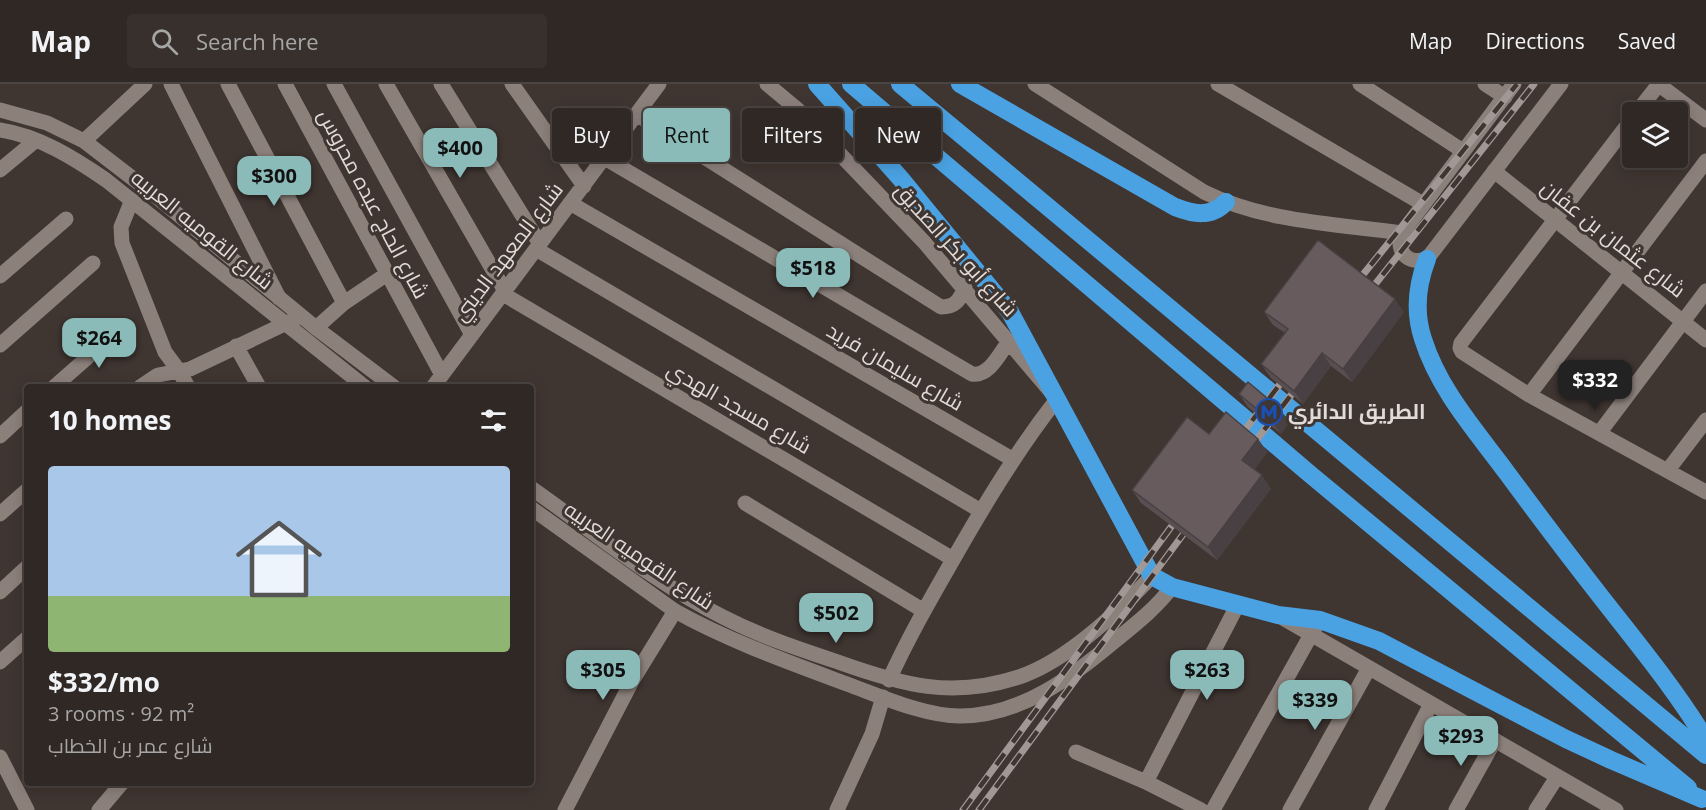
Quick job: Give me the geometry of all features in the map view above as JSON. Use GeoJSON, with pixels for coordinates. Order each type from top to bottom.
{"type":"FeatureCollection","features":[{"type":"Feature","properties":{"kind":"highway"},"geometry":{"type":"LineString","coordinates":[[816,84],[901,179],[1010,312],[1152,576],[1172,587],[1316,627],[1379,641],[1566,739],[1704,801]]}},
{"type":"Feature","properties":{"kind":"highway"},"geometry":{"type":"LineString","coordinates":[[851,84],[1226,404],[1704,801]]}},
{"type":"Feature","properties":{"kind":"highway"},"geometry":{"type":"LineString","coordinates":[[900,84],[1706,754]]}},
{"type":"Feature","properties":{"kind":"highway"},"geometry":{"type":"LineString","coordinates":[[960,84],[1175,207],[1197,214],[1208,213],[1219,209],[1226,202]]}},
{"type":"Feature","properties":{"kind":"highway"},"geometry":{"type":"LineString","coordinates":[[1426,259],[1420,275],[1418,292],[1419,324],[1429,354],[1447,392],[1672,689],[1706,740]]}},
{"type":"Feature","properties":{"kind":"street"},"geometry":{"type":"LineString","coordinates":[[171,84],[279,298]]}},
{"type":"Feature","properties":{"kind":"street"},"geometry":{"type":"LineString","coordinates":[[228,84],[344,303]]}},
{"type":"Feature","properties":{"kind":"street","name":"شارع الحاج عبده محروس"},"geometry":{"type":"LineString","coordinates":[[285,84],[387,274],[438,381]]}},
{"type":"Feature","properties":{"kind":"street"},"geometry":{"type":"LineString","coordinates":[[334,84],[472,335]]}},
{"type":"Feature","properties":{"kind":"street"},"geometry":{"type":"LineString","coordinates":[[386,84],[504,292]]}},
{"type":"Feature","properties":{"kind":"street"},"geometry":{"type":"LineString","coordinates":[[441,84],[538,246],[981,511]]}},
{"type":"Feature","properties":{"kind":"street"},"geometry":{"type":"LineString","coordinates":[[512,84],[584,186]]}},
{"type":"Feature","properties":{"kind":"street","name":"شارع المعهد الديني"},"geometry":{"type":"LineString","coordinates":[[631,121],[659,84]]}},
{"type":"Feature","properties":{"kind":"street","name":"شارع أبو بكر الصديق"},"geometry":{"type":"LineString","coordinates":[[767,84],[796,110],[924,242],[1057,399]]}},
{"type":"Feature","properties":{"kind":"street"},"geometry":{"type":"LineString","coordinates":[[1035,84],[1204,192],[1226,202],[1270,215],[1402,233]]}},
{"type":"Feature","properties":{"kind":"street"},"geometry":{"type":"LineString","coordinates":[[1218,84],[1238,89],[1423,204]]}},
{"type":"Feature","properties":{"kind":"street"},"geometry":{"type":"LineString","coordinates":[[1360,84],[1463,151]]}},
{"type":"Feature","properties":{"kind":"street"},"geometry":{"type":"LineString","coordinates":[[1485,84],[1505,97]]}},
{"type":"Feature","properties":{"kind":"street"},"geometry":{"type":"LineString","coordinates":[[1514,84],[1402,233],[1400,249],[1411,261],[1419,262],[1426,259],[1561,84]]}},
{"type":"Feature","properties":{"kind":"street"},"geometry":{"type":"LineString","coordinates":[[1645,102],[1659,84],[1706,120]]}},
{"type":"Feature","properties":{"kind":"street"},"geometry":{"type":"LineString","coordinates":[[84,141],[140,85]]}},
{"type":"Feature","properties":{"kind":"street","name":"شارع القوميه العربيه"},"geometry":{"type":"LineString","coordinates":[[0,111],[47,123],[84,141],[153,194],[316,328],[390,384]]}},
{"type":"Feature","properties":{"kind":"street"},"geometry":{"type":"LineString","coordinates":[[636,114],[941,308],[951,307],[959,300],[965,288]]}},
{"type":"Feature","properties":{"kind":"street","name":"شارع القوميه العربيه"},"geometry":{"type":"LineString","coordinates":[[0,130],[35,141],[71,157],[132,200],[361,384]]}},
{"type":"Feature","properties":{"kind":"street"},"geometry":{"type":"LineString","coordinates":[[1622,132],[1461,343],[1460,348],[1462,352],[1529,395],[1706,492]]}},
{"type":"Feature","properties":{"kind":"street"},"geometry":{"type":"LineString","coordinates":[[0,170],[35,141]]}},
{"type":"Feature","properties":{"kind":"street","name":"شارع المعهد الديني"},"geometry":{"type":"LineString","coordinates":[[438,381],[600,162]]}},
{"type":"Feature","properties":{"kind":"street"},"geometry":{"type":"LineString","coordinates":[[612,162],[972,374],[979,375],[986,372],[1009,341]]}},
{"type":"Feature","properties":{"kind":"street"},"geometry":{"type":"LineString","coordinates":[[1529,395],[1706,162]]}},
{"type":"Feature","properties":{"kind":"street","name":"شارع عثمان بن عفان"},"geometry":{"type":"LineString","coordinates":[[1494,171],[1706,340]]}},
{"type":"Feature","properties":{"kind":"street"},"geometry":{"type":"LineString","coordinates":[[132,200],[121,226],[122,243],[165,352],[186,384]]}},
{"type":"Feature","properties":{"kind":"street","name":"شارع سليمان فريد"},"geometry":{"type":"LineString","coordinates":[[570,203],[1012,459]]}},
{"type":"Feature","properties":{"kind":"street"},"geometry":{"type":"LineString","coordinates":[[0,276],[66,219]]}},
{"type":"Feature","properties":{"kind":"street"},"geometry":{"type":"LineString","coordinates":[[0,345],[93,263]]}},
{"type":"Feature","properties":{"kind":"street"},"geometry":{"type":"LineString","coordinates":[[316,328],[344,303],[387,274]]}},
{"type":"Feature","properties":{"kind":"street"},"geometry":{"type":"LineString","coordinates":[[1600,432],[1706,291]]}},
{"type":"Feature","properties":{"kind":"street","name":"شارع مسجد الهدي"},"geometry":{"type":"LineString","coordinates":[[504,292],[953,559]]}},
{"type":"Feature","properties":{"kind":"street"},"geometry":{"type":"LineString","coordinates":[[144,384],[158,375],[190,369],[301,316]]}},
{"type":"Feature","properties":{"kind":"street"},"geometry":{"type":"LineString","coordinates":[[57,384],[122,327]]}},
{"type":"Feature","properties":{"kind":"street"},"geometry":{"type":"LineString","coordinates":[[236,346],[257,384]]}},
{"type":"Feature","properties":{"kind":"street"},"geometry":{"type":"LineString","coordinates":[[889,680],[924,611],[1012,459],[1057,399]]}},
{"type":"Feature","properties":{"kind":"street"},"geometry":{"type":"LineString","coordinates":[[0,436],[24,414]]}},
{"type":"Feature","properties":{"kind":"street"},"geometry":{"type":"LineString","coordinates":[[1668,470],[1706,420]]}},
{"type":"Feature","properties":{"kind":"street","name":"شارع القوميه العربيه"},"geometry":{"type":"LineString","coordinates":[[534,490],[628,558],[722,617],[788,645],[889,680],[933,687],[963,688],[992,684],[1021,676],[1048,664],[1074,648],[1152,576]]}},
{"type":"Feature","properties":{"kind":"street"},"geometry":{"type":"LineString","coordinates":[[0,514],[24,493]]}},
{"type":"Feature","properties":{"kind":"street"},"geometry":{"type":"LineString","coordinates":[[745,504],[924,611]]}},
{"type":"Feature","properties":{"kind":"street","name":"شارع القوميه العربيه"},"geometry":{"type":"LineString","coordinates":[[534,510],[675,611],[717,633],[883,697],[922,709],[958,716],[986,714],[1033,698],[1084,667],[1156,607],[1172,587]]}},
{"type":"Feature","properties":{"kind":"street"},"geometry":{"type":"LineString","coordinates":[[0,592],[24,570]]}},
{"type":"Feature","properties":{"kind":"street"},"geometry":{"type":"LineString","coordinates":[[1146,782],[1239,604]]}},
{"type":"Feature","properties":{"kind":"street"},"geometry":{"type":"LineString","coordinates":[[565,810],[632,681],[675,611]]}},
{"type":"Feature","properties":{"kind":"street"},"geometry":{"type":"LineString","coordinates":[[1213,810],[1316,627],[1370,668],[1616,810]]}},
{"type":"Feature","properties":{"kind":"street"},"geometry":{"type":"LineString","coordinates":[[0,662],[24,641]]}},
{"type":"Feature","properties":{"kind":"street"},"geometry":{"type":"LineString","coordinates":[[1290,810],[1370,668]]}},
{"type":"Feature","properties":{"kind":"street"},"geometry":{"type":"LineString","coordinates":[[837,810],[872,734],[883,697]]}},
{"type":"Feature","properties":{"kind":"street"},"geometry":{"type":"LineString","coordinates":[[1376,810],[1431,704]]}},
{"type":"Feature","properties":{"kind":"street"},"geometry":{"type":"LineString","coordinates":[[1456,810],[1495,740]]}},
{"type":"Feature","properties":{"kind":"street"},"geometry":{"type":"LineString","coordinates":[[1076,752],[1146,782],[1201,810]]}},
{"type":"Feature","properties":{"kind":"street"},"geometry":{"type":"LineString","coordinates":[[2,768],[27,810]]}},
{"type":"Feature","properties":{"kind":"street"},"geometry":{"type":"LineString","coordinates":[[1536,810],[1557,777]]}},
{"type":"Feature","properties":{"kind":"street"},"geometry":{"type":"LineString","coordinates":[[99,810],[119,786]]}},
{"type":"Feature","properties":{"kind":"building"},"geometry":{"type":"Polygon","coordinates":[[[1318,240],[1395,299],[1343,369],[1322,353],[1294,391],[1261,364],[1288,329],[1264,312],[1318,240]]]}},
{"type":"Feature","properties":{"kind":"building"},"geometry":{"type":"Polygon","coordinates":[[[1248,382],[1280,409],[1271,421],[1239,394],[1248,382]]]}},
{"type":"Feature","properties":{"kind":"building"},"geometry":{"type":"Polygon","coordinates":[[[1226,412],[1258,439],[1242,460],[1262,475],[1208,547],[1132,490],[1187,417],[1209,434],[1226,412]]]}},
{"type":"Feature","properties":{"kind":"railway"},"geometry":{"type":"LineString","coordinates":[[1353,287],[1517,84]]}},
{"type":"Feature","properties":{"kind":"railway"},"geometry":{"type":"LineString","coordinates":[[1365,297],[1534,84]]}},
{"type":"Feature","properties":{"kind":"railway"},"geometry":{"type":"LineString","coordinates":[[1235,443],[1290,371]]}},
{"type":"Feature","properties":{"kind":"railway"},"geometry":{"type":"LineString","coordinates":[[1247,452],[1302,381]]}},
{"type":"Feature","properties":{"kind":"railway"},"geometry":{"type":"LineString","coordinates":[[963,810],[1182,512]]}},
{"type":"Feature","properties":{"kind":"railway"},"geometry":{"type":"LineString","coordinates":[[979,810],[1193,521]]}},
{"type":"Feature","properties":{"kind":"place","name":"الطريق الدائري"},"geometry":{"type":"Point","coordinates":[1269,412]}}]}
